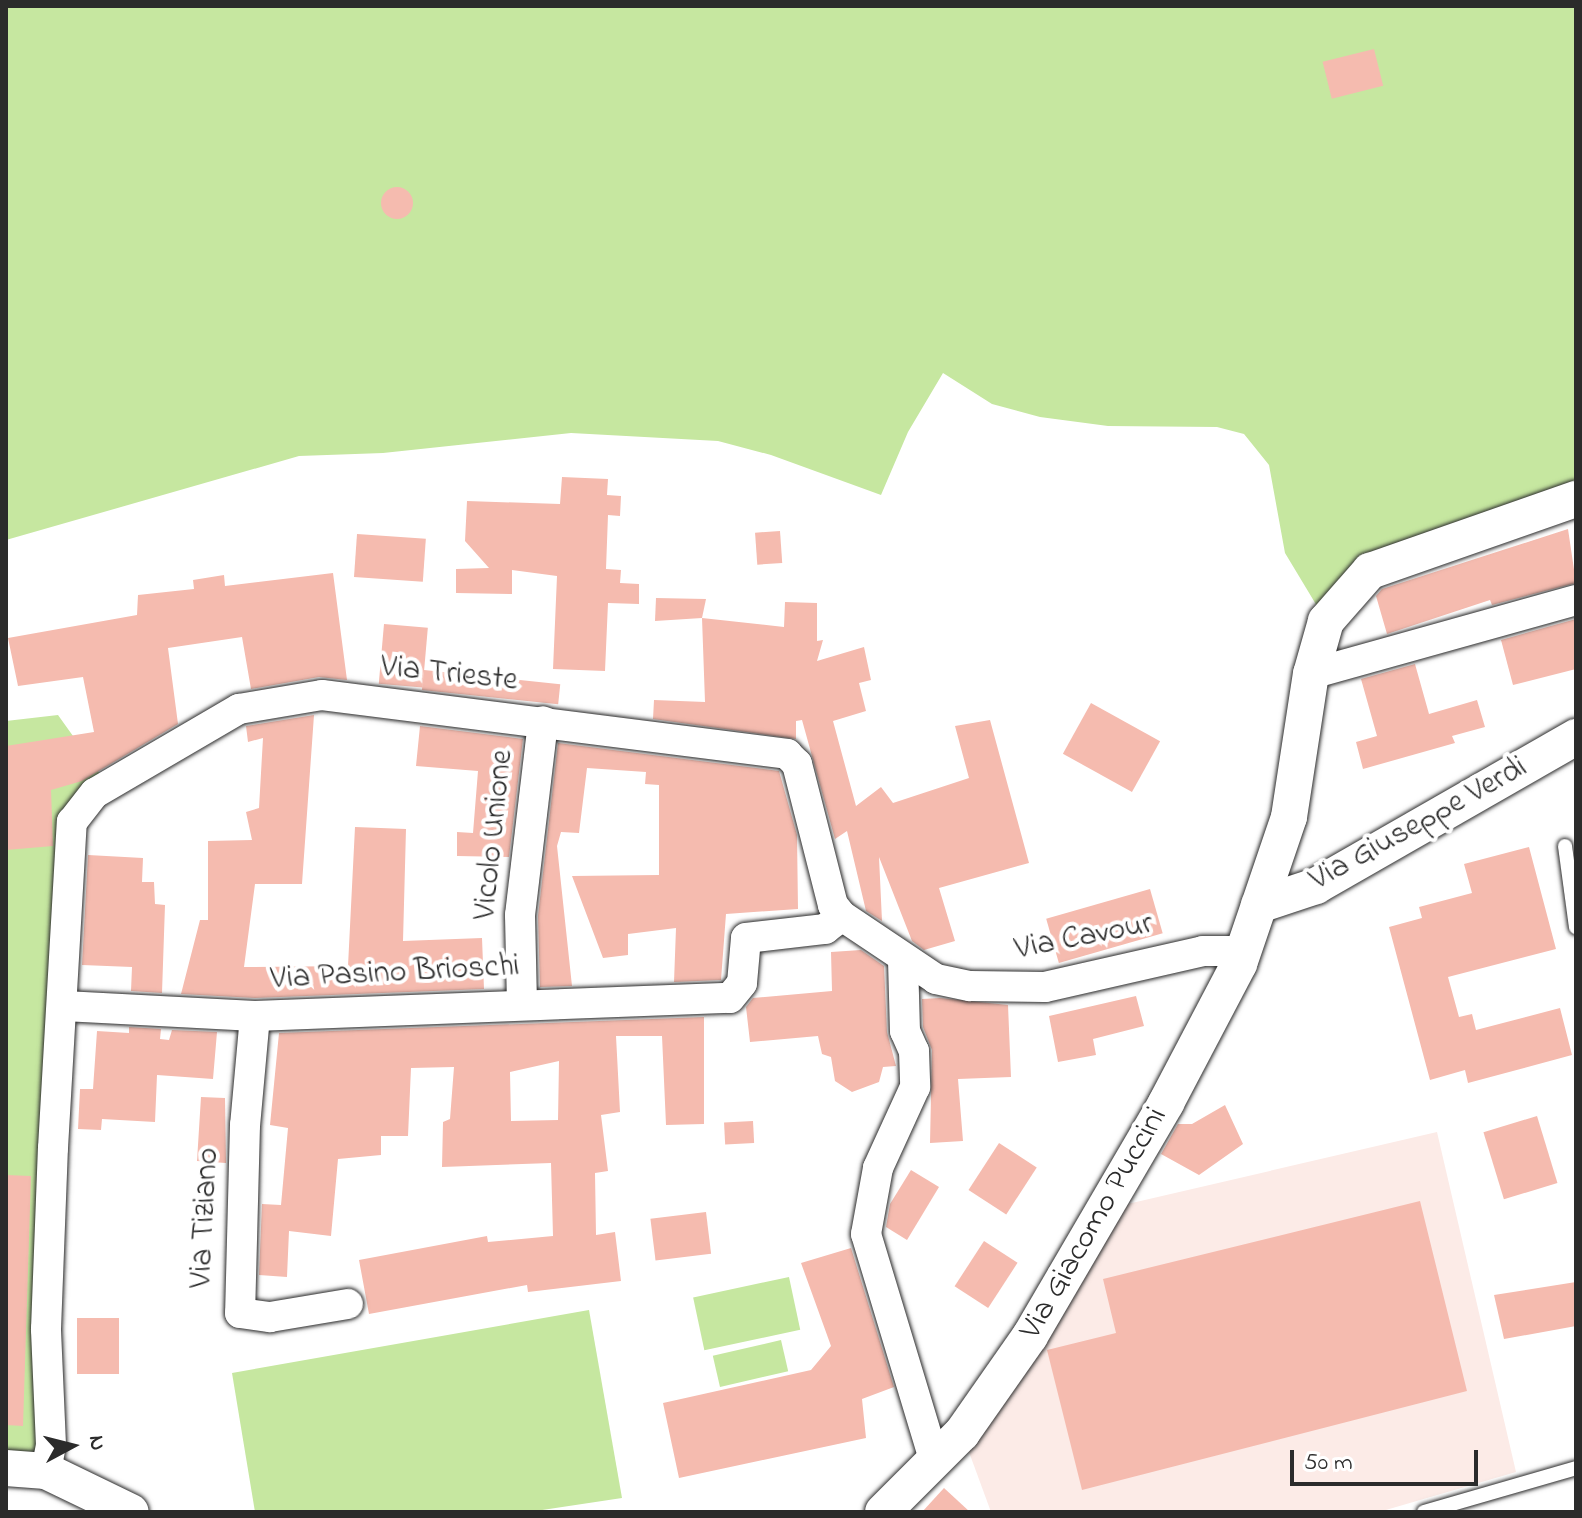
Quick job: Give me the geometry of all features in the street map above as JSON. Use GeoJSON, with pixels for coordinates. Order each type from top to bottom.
{"type":"FeatureCollection","features":[{"type":"Feature","properties":{"kind":"street","name":"Via Giacomo Puccini"},"geometry":{"type":"LineString","coordinates":[[883,1512],[962,1433],[1030,1336],[1106,1209],[1241,958],[1289,817],[1311,674],[1326,621],[1370,571],[1576,499]]}},
{"type":"Feature","properties":{"kind":"street"},"geometry":{"type":"LineString","coordinates":[[1311,674],[1576,600]]}},
{"type":"Feature","properties":{"kind":"street","name":"Via Trieste"},"geometry":{"type":"LineString","coordinates":[[46,1471],[51,1445],[46,1329],[72,822],[85,800],[239,709],[322,695],[398,709],[543,721],[787,754],[797,764],[826,889],[850,922]]}},
{"type":"Feature","properties":{"kind":"street","name":"Vicolo Unione"},"geometry":{"type":"LineString","coordinates":[[522,1004],[520,915],[543,721]]}},
{"type":"Feature","properties":{"kind":"street","name":"Via Giuseppe Verdi"},"geometry":{"type":"LineString","coordinates":[[1259,905],[1316,886],[1576,737]]}},
{"type":"Feature","properties":{"kind":"street"},"geometry":{"type":"LineString","coordinates":[[1241,958],[1316,886]]}},
{"type":"Feature","properties":{"kind":"street","name":"Via Pasino Brioschi"},"geometry":{"type":"LineString","coordinates":[[64,1006],[255,1016],[730,998],[742,983],[746,938],[825,929],[850,922]]}},
{"type":"Feature","properties":{"kind":"street","name":"Via Cavour"},"geometry":{"type":"LineString","coordinates":[[850,922],[936,979],[1006,989],[1079,981],[1203,951],[1241,958]]}},
{"type":"Feature","properties":{"kind":"street"},"geometry":{"type":"LineString","coordinates":[[903,960],[905,1031],[914,1051],[915,1087],[878,1168],[866,1234],[935,1462]]}},
{"type":"Feature","properties":{"kind":"street","name":"Via Tiziano"},"geometry":{"type":"LineString","coordinates":[[255,1016],[245,1125],[240,1313],[270,1317],[348,1304]]}},
{"type":"Feature","properties":{"kind":"street"},"geometry":{"type":"LineString","coordinates":[[6,1468],[46,1471],[131,1512]]}},
{"type":"Feature","properties":{"kind":"lane"},"geometry":{"type":"LineString","coordinates":[[1565,846],[1576,927]]}},
{"type":"Feature","properties":{"kind":"lane"},"geometry":{"type":"LineString","coordinates":[[1424,1512],[1576,1468]]}},
{"type":"Feature","properties":{"kind":"shaded area"},"geometry":{"type":"Polygon","coordinates":[[[1437,1132],[1516,1472],[1379,1512],[991,1512],[962,1433],[1106,1209],[1437,1132]]]}},
{"type":"Feature","properties":{"kind":"green space"},"geometry":{"type":"Polygon","coordinates":[[[6,6],[1576,6],[1576,499],[1400,558],[1326,621],[1285,553],[1269,465],[1244,434],[1217,427],[1108,426],[1040,417],[992,404],[943,373],[908,432],[881,495],[771,455],[718,441],[571,433],[383,453],[299,456],[6,540],[6,6]]]}},
{"type":"Feature","properties":{"kind":"green space"},"geometry":{"type":"Polygon","coordinates":[[[58,715],[108,785],[85,800],[51,1445],[6,1468],[6,721],[58,715]]]}},
{"type":"Feature","properties":{"kind":"green space"},"geometry":{"type":"Polygon","coordinates":[[[789,1277],[800,1330],[704,1350],[693,1297],[789,1277]]]}},
{"type":"Feature","properties":{"kind":"green space"},"geometry":{"type":"Polygon","coordinates":[[[589,1310],[622,1498],[529,1512],[255,1512],[232,1373],[589,1310]]]}},
{"type":"Feature","properties":{"kind":"green space"},"geometry":{"type":"Polygon","coordinates":[[[781,1340],[788,1371],[720,1387],[713,1356],[781,1340]]]}},
{"type":"Feature","properties":{"kind":"building"},"geometry":{"type":"Polygon","coordinates":[[[1374,49],[1383,86],[1332,99],[1323,62],[1374,49]]]}},
{"type":"Feature","properties":{"kind":"building"},"geometry":{"type":"Polygon","coordinates":[[[397,187],[408,192],[413,203],[408,214],[397,219],[386,214],[381,203],[386,192],[397,187]]]}},
{"type":"Feature","properties":{"kind":"building"},"geometry":{"type":"Polygon","coordinates":[[[562,477],[608,479],[607,495],[621,496],[620,516],[608,515],[606,569],[621,570],[620,583],[639,584],[639,604],[608,603],[605,671],[553,669],[557,576],[512,570],[512,594],[456,593],[456,569],[489,568],[465,541],[467,501],[560,504],[562,477]]]}},
{"type":"Feature","properties":{"kind":"building"},"geometry":{"type":"Polygon","coordinates":[[[1568,529],[1576,583],[1492,605],[1490,600],[1387,634],[1376,596],[1382,589],[1568,529]]]}},
{"type":"Feature","properties":{"kind":"building"},"geometry":{"type":"Polygon","coordinates":[[[780,531],[782,563],[757,565],[755,533],[780,531]]]}},
{"type":"Feature","properties":{"kind":"building"},"geometry":{"type":"Polygon","coordinates":[[[357,534],[426,539],[423,582],[354,577],[357,534]]]}},
{"type":"Feature","properties":{"kind":"building"},"geometry":{"type":"Polygon","coordinates":[[[333,573],[347,680],[319,677],[251,689],[242,637],[168,648],[178,724],[82,781],[51,790],[53,846],[6,850],[6,746],[94,732],[83,677],[18,686],[8,638],[137,615],[138,595],[194,589],[193,580],[224,575],[225,586],[333,573]]]}},
{"type":"Feature","properties":{"kind":"building"},"geometry":{"type":"Polygon","coordinates":[[[656,598],[706,599],[702,618],[655,621],[656,598]]]}},
{"type":"Feature","properties":{"kind":"building"},"geometry":{"type":"Polygon","coordinates":[[[785,602],[817,603],[817,641],[823,640],[817,661],[864,647],[871,680],[859,683],[866,711],[833,721],[856,806],[881,787],[893,803],[969,778],[955,726],[990,720],[1029,863],[939,888],[955,941],[924,950],[912,941],[879,857],[882,921],[866,911],[847,831],[835,839],[802,720],[796,721],[796,739],[653,719],[654,700],[705,702],[702,618],[784,627],[785,602]]]}},
{"type":"Feature","properties":{"kind":"building"},"geometry":{"type":"Polygon","coordinates":[[[1576,619],[1576,669],[1513,685],[1501,640],[1576,619]]]}},
{"type":"Feature","properties":{"kind":"building"},"geometry":{"type":"Polygon","coordinates":[[[384,624],[428,628],[423,688],[379,684],[384,624]]]}},
{"type":"Feature","properties":{"kind":"building"},"geometry":{"type":"Polygon","coordinates":[[[1415,664],[1429,714],[1477,700],[1485,727],[1452,736],[1455,743],[1363,769],[1356,742],[1377,736],[1361,679],[1415,664]]]}},
{"type":"Feature","properties":{"kind":"building"},"geometry":{"type":"Polygon","coordinates":[[[424,670],[560,684],[558,704],[422,690],[424,670]]]}},
{"type":"Feature","properties":{"kind":"building"},"geometry":{"type":"Polygon","coordinates":[[[1091,703],[1160,741],[1132,792],[1063,754],[1091,703]]]}},
{"type":"Feature","properties":{"kind":"building"},"geometry":{"type":"Polygon","coordinates":[[[314,715],[302,884],[255,884],[244,967],[348,966],[355,827],[406,829],[403,941],[482,938],[484,989],[255,998],[181,994],[200,920],[208,920],[208,841],[252,840],[246,812],[259,808],[263,738],[248,742],[246,726],[314,715]]]}},
{"type":"Feature","properties":{"kind":"building"},"geometry":{"type":"Polygon","coordinates":[[[420,726],[523,739],[509,857],[457,856],[457,832],[473,833],[478,771],[416,766],[420,726]]]}},
{"type":"Feature","properties":{"kind":"building"},"geometry":{"type":"Polygon","coordinates":[[[558,743],[779,771],[797,835],[798,909],[726,914],[721,980],[674,982],[676,928],[628,934],[628,955],[603,958],[572,876],[659,875],[659,785],[645,784],[646,772],[587,768],[579,833],[561,832],[557,846],[572,986],[540,987],[538,916],[558,743]]]}},
{"type":"Feature","properties":{"kind":"building"},"geometry":{"type":"Polygon","coordinates":[[[1529,847],[1556,949],[1448,977],[1459,1017],[1472,1014],[1476,1030],[1560,1008],[1572,1055],[1468,1083],[1465,1070],[1430,1080],[1389,927],[1422,918],[1419,907],[1472,893],[1464,864],[1529,847]]]}},
{"type":"Feature","properties":{"kind":"building"},"geometry":{"type":"Polygon","coordinates":[[[88,855],[143,858],[142,882],[154,882],[155,904],[165,905],[162,993],[131,991],[132,967],[82,965],[88,855]]]}},
{"type":"Feature","properties":{"kind":"building"},"geometry":{"type":"Polygon","coordinates":[[[1150,889],[1163,933],[1059,963],[1046,919],[1150,889]]]}},
{"type":"Feature","properties":{"kind":"building"},"geometry":{"type":"Polygon","coordinates":[[[861,950],[884,966],[887,1032],[896,1066],[883,1067],[879,1082],[852,1092],[835,1081],[831,1057],[822,1054],[818,1036],[750,1042],[746,1007],[753,998],[832,991],[831,952],[861,950]]]}},
{"type":"Feature","properties":{"kind":"building"},"geometry":{"type":"Polygon","coordinates":[[[1136,996],[1144,1026],[1093,1039],[1096,1055],[1058,1062],[1049,1016],[1136,996]]]}},
{"type":"Feature","properties":{"kind":"building"},"geometry":{"type":"Polygon","coordinates":[[[922,999],[1008,1005],[1011,1077],[958,1079],[963,1141],[930,1143],[932,1050],[923,1027],[922,999]]]}},
{"type":"Feature","properties":{"kind":"building"},"geometry":{"type":"Polygon","coordinates":[[[704,1017],[704,1124],[666,1125],[662,1036],[616,1036],[620,1112],[601,1115],[608,1171],[595,1173],[596,1235],[615,1232],[621,1281],[528,1292],[527,1285],[369,1314],[359,1260],[487,1236],[488,1242],[553,1236],[551,1163],[442,1167],[443,1122],[450,1119],[454,1067],[411,1068],[408,1136],[381,1136],[381,1155],[338,1159],[331,1236],[289,1231],[287,1277],[259,1275],[262,1204],[281,1205],[288,1128],[270,1125],[279,1033],[704,1017]],[[559,1061],[510,1072],[511,1121],[558,1120],[559,1061]]]}},
{"type":"Feature","properties":{"kind":"building"},"geometry":{"type":"Polygon","coordinates":[[[129,1027],[161,1029],[160,1039],[169,1040],[172,1030],[217,1032],[213,1079],[157,1075],[155,1122],[102,1119],[101,1130],[78,1129],[80,1089],[93,1089],[97,1031],[129,1033],[129,1027]]]}},
{"type":"Feature","properties":{"kind":"building"},"geometry":{"type":"Polygon","coordinates":[[[201,1097],[225,1098],[226,1163],[197,1161],[201,1097]]]}},
{"type":"Feature","properties":{"kind":"building"},"geometry":{"type":"Polygon","coordinates":[[[1225,1105],[1243,1144],[1199,1175],[1161,1154],[1178,1124],[1192,1124],[1225,1105]]]}},
{"type":"Feature","properties":{"kind":"building"},"geometry":{"type":"Polygon","coordinates":[[[1537,1116],[1557,1183],[1504,1199],[1483,1132],[1537,1116]]]}},
{"type":"Feature","properties":{"kind":"building"},"geometry":{"type":"Polygon","coordinates":[[[753,1121],[754,1143],[725,1144],[724,1123],[753,1121]]]}},
{"type":"Feature","properties":{"kind":"building"},"geometry":{"type":"Polygon","coordinates":[[[999,1143],[1037,1168],[1006,1214],[969,1190],[999,1143]]]}},
{"type":"Feature","properties":{"kind":"building"},"geometry":{"type":"Polygon","coordinates":[[[911,1170],[939,1187],[907,1240],[886,1227],[890,1204],[911,1170]]]}},
{"type":"Feature","properties":{"kind":"building"},"geometry":{"type":"Polygon","coordinates":[[[6,1175],[31,1176],[23,1426],[6,1425],[6,1175]]]}},
{"type":"Feature","properties":{"kind":"building"},"geometry":{"type":"Polygon","coordinates":[[[1420,1201],[1467,1391],[1082,1490],[1047,1350],[1116,1333],[1103,1279],[1420,1201]]]}},
{"type":"Feature","properties":{"kind":"building"},"geometry":{"type":"Polygon","coordinates":[[[706,1212],[711,1254],[656,1261],[650,1219],[706,1212]]]}},
{"type":"Feature","properties":{"kind":"building"},"geometry":{"type":"Polygon","coordinates":[[[984,1241],[1018,1263],[988,1308],[955,1286],[984,1241]]]}},
{"type":"Feature","properties":{"kind":"building"},"geometry":{"type":"Polygon","coordinates":[[[851,1248],[894,1387],[862,1399],[866,1438],[679,1478],[663,1403],[811,1370],[831,1346],[801,1263],[851,1248]]]}},
{"type":"Feature","properties":{"kind":"building"},"geometry":{"type":"Polygon","coordinates":[[[1576,1282],[1576,1326],[1504,1339],[1494,1295],[1576,1282]]]}},
{"type":"Feature","properties":{"kind":"building"},"geometry":{"type":"Polygon","coordinates":[[[77,1318],[119,1318],[119,1374],[77,1374],[77,1318]]]}},
{"type":"Feature","properties":{"kind":"building"},"geometry":{"type":"Polygon","coordinates":[[[944,1488],[970,1512],[922,1512],[944,1488]]]}}]}
